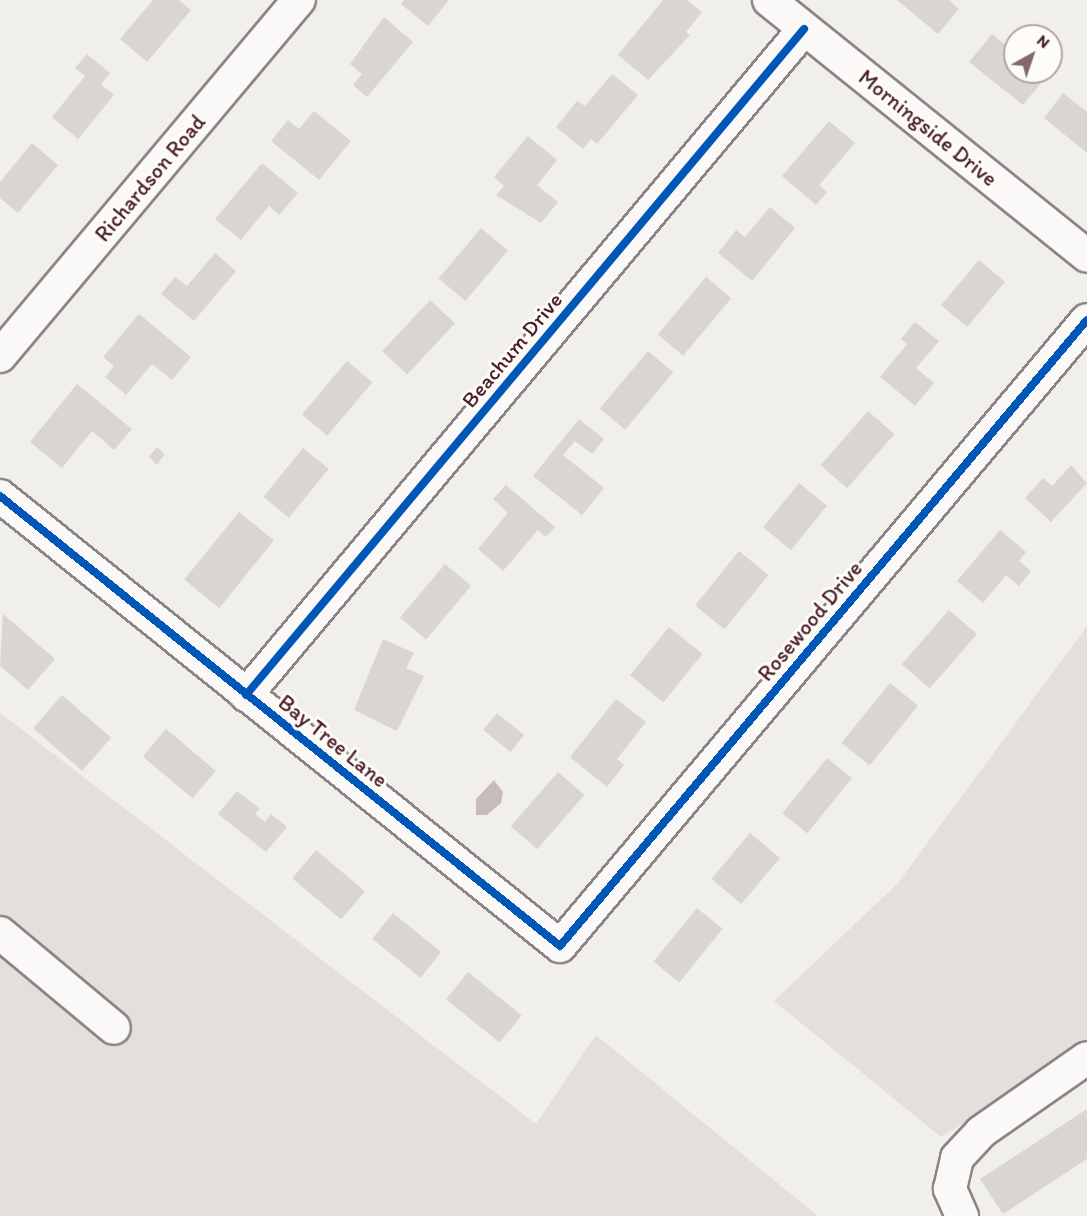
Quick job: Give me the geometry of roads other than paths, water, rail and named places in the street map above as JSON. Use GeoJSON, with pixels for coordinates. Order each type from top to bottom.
{"type":"FeatureCollection","features":[{"type":"Feature","properties":{"kind":"street","name":"Richardson Road"},"geometry":{"type":"LineString","coordinates":[[0,356],[299,0]]}},
{"type":"Feature","properties":{"kind":"street","name":"Morningside Drive"},"geometry":{"type":"LineString","coordinates":[[769,0],[1087,256]]}},
{"type":"Feature","properties":{"kind":"street","name":"Beachum Drive"},"geometry":{"type":"LineString","coordinates":[[246,695],[804,29]]}},
{"type":"Feature","properties":{"kind":"street","name":"Rosewood Drive"},"geometry":{"type":"LineString","coordinates":[[560,946],[1087,320]]}},
{"type":"Feature","properties":{"kind":"street","name":"Bay Tree Lane"},"geometry":{"type":"LineString","coordinates":[[0,496],[560,946]]}},
{"type":"Feature","properties":{"kind":"street"},"geometry":{"type":"LineString","coordinates":[[0,933],[114,1028]]}},
{"type":"Feature","properties":{"kind":"street"},"geometry":{"type":"LineString","coordinates":[[962,1216],[950,1189],[957,1158],[981,1132],[1087,1058]]}}]}
